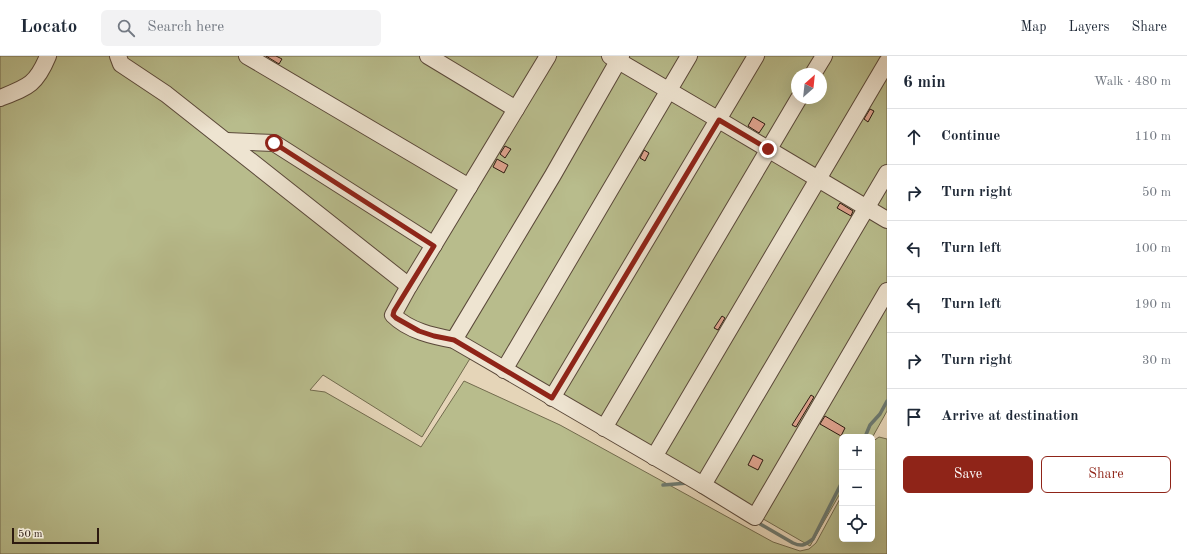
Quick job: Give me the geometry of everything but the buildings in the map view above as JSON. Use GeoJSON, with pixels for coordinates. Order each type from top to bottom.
{"type":"FeatureCollection","features":[{"type":"Feature","properties":{"kind":"lane"},"geometry":{"type":"LineString","coordinates":[[0,98],[30,86],[42,72],[48,56]]}},
{"type":"Feature","properties":{"kind":"lane"},"geometry":{"type":"LineString","coordinates":[[118,56],[121,64],[166,94],[409,286]]}},
{"type":"Feature","properties":{"kind":"lane"},"geometry":{"type":"LineString","coordinates":[[247,56],[469,187]]}},
{"type":"Feature","properties":{"kind":"lane"},"geometry":{"type":"LineString","coordinates":[[428,56],[516,109]]}},
{"type":"Feature","properties":{"kind":"lane"},"geometry":{"type":"LineString","coordinates":[[548,56],[409,286],[393,315],[396,318],[419,331],[454,340],[755,517],[887,291]]}},
{"type":"Feature","properties":{"kind":"lane"},"geometry":{"type":"LineString","coordinates":[[504,370],[689,56]]}},
{"type":"Feature","properties":{"kind":"lane"},"geometry":{"type":"LineString","coordinates":[[552,398],[756,56]]}},
{"type":"Feature","properties":{"kind":"lane"},"geometry":{"type":"LineString","coordinates":[[817,68],[824,56]]}},
{"type":"Feature","properties":{"kind":"lane"},"geometry":{"type":"LineString","coordinates":[[454,340],[553,175],[616,58],[887,220]]}},
{"type":"Feature","properties":{"kind":"lane"},"geometry":{"type":"LineString","coordinates":[[654,457],[887,62]]}},
{"type":"Feature","properties":{"kind":"lane"},"geometry":{"type":"LineString","coordinates":[[604,428],[795,104]]}},
{"type":"Feature","properties":{"kind":"lane"},"geometry":{"type":"LineString","coordinates":[[227,142],[274,143],[434,246]]}},
{"type":"Feature","properties":{"kind":"lane"},"geometry":{"type":"LineString","coordinates":[[703,486],[887,173]]}},
{"type":"Feature","properties":{"kind":"green space"},"geometry":{"type":"Polygon","coordinates":[[[0,56],[887,56],[887,411],[874,434],[839,434],[839,495],[810,546],[474,352],[422,437],[323,375],[310,390],[325,392],[421,447],[464,381],[560,425],[773,542],[800,551],[809,549],[816,543],[839,501],[839,542],[875,542],[875,440],[879,437],[887,439],[887,554],[0,554],[0,56]]]}},
{"type":"Feature","properties":{"kind":"waterway"},"geometry":{"type":"LineString","coordinates":[[866,434],[870,425],[880,414],[887,401]]}},
{"type":"Feature","properties":{"kind":"waterway"},"geometry":{"type":"LineString","coordinates":[[663,485],[688,483]]}},
{"type":"Feature","properties":{"kind":"waterway"},"geometry":{"type":"LineString","coordinates":[[755,521],[793,543],[799,545],[806,544],[813,539],[839,488]]}},
{"type":"Feature","properties":{"kind":"route"},"geometry":{"type":"LineString","coordinates":[[274,143],[434,246],[394,311],[393,315],[396,318],[419,331],[454,340],[552,398],[719,120],[768,149]]}}]}
